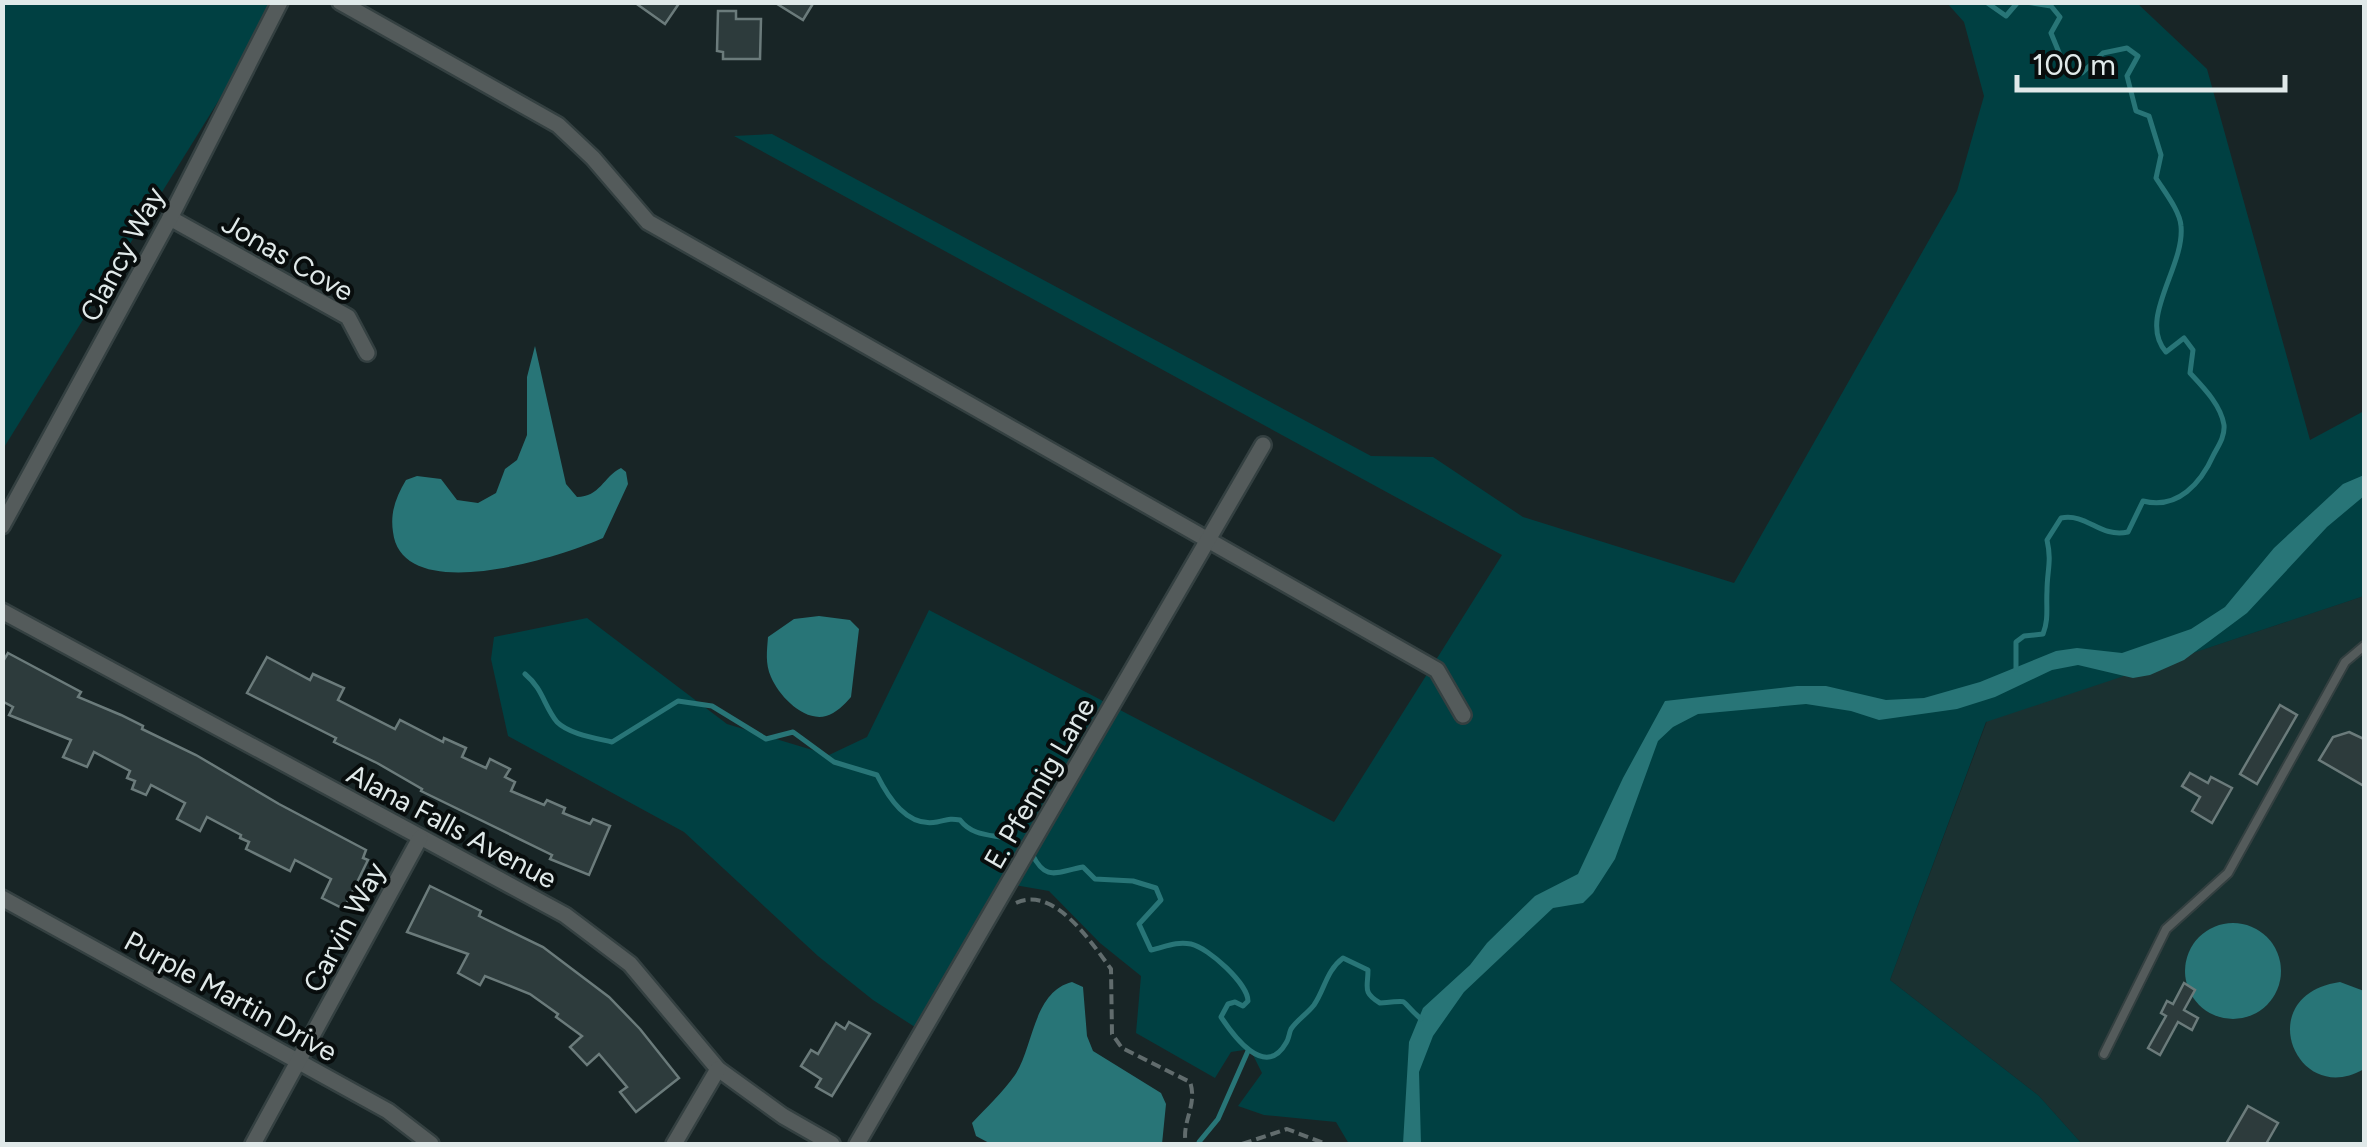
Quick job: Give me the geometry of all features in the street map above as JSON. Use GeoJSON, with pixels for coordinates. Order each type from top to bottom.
{"type":"FeatureCollection","features":[{"type":"Feature","properties":{"kind":"street","name":"Clancy Way"},"geometry":{"type":"LineString","coordinates":[[2,526],[170,218],[280,2]]}},
{"type":"Feature","properties":{"kind":"street"},"geometry":{"type":"LineString","coordinates":[[340,2],[558,125],[593,158],[648,222],[1437,670],[1463,714]]}},
{"type":"Feature","properties":{"kind":"street","name":"Jonas Cove"},"geometry":{"type":"LineString","coordinates":[[170,218],[348,317],[367,353]]}},
{"type":"Feature","properties":{"kind":"street","name":"E. Pfennig Lane"},"geometry":{"type":"LineString","coordinates":[[857,1144],[1262,445]]}},
{"type":"Feature","properties":{"kind":"street","name":"Alana Falls Avenue"},"geometry":{"type":"LineString","coordinates":[[2,611],[565,915],[630,964],[718,1068],[783,1116],[832,1144]]}},
{"type":"Feature","properties":{"kind":"street","name":"Carvin Way"},"geometry":{"type":"LineString","coordinates":[[253,1144],[420,838]]}},
{"type":"Feature","properties":{"kind":"street","name":"Purple Martin Drive"},"geometry":{"type":"LineString","coordinates":[[2,898],[388,1111],[430,1144]]}},
{"type":"Feature","properties":{"kind":"street"},"geometry":{"type":"LineString","coordinates":[[674,1144],[718,1068]]}},
{"type":"Feature","properties":{"kind":"lane"},"geometry":{"type":"LineString","coordinates":[[2104,1054],[2166,929],[2228,874],[2345,662],[2364,646]]}},
{"type":"Feature","properties":{"kind":"path"},"geometry":{"type":"LineString","coordinates":[[1008,912],[1018,900],[1043,901],[1062,913],[1111,968],[1112,1034],[1122,1048],[1190,1082],[1194,1096],[1183,1134],[1186,1144]]}},
{"type":"Feature","properties":{"kind":"path"},"geometry":{"type":"LineString","coordinates":[[1242,1144],[1287,1129],[1326,1144]]}},
{"type":"Feature","properties":{"kind":"shaded area"},"geometry":{"type":"Polygon","coordinates":[[[3,3],[279,3],[3,449],[3,3]]]}},
{"type":"Feature","properties":{"kind":"shaded area"},"geometry":{"type":"Polygon","coordinates":[[[1947,3],[2137,3],[2207,69],[2310,440],[2364,411],[2364,596],[1986,722],[1890,980],[2039,1096],[2082,1144],[1349,1144],[1336,1122],[1264,1115],[1238,1106],[1262,1073],[1250,1049],[1231,1052],[1215,1078],[1136,1033],[1141,976],[1100,943],[1049,891],[1015,885],[918,1029],[873,1000],[818,956],[684,832],[508,736],[491,659],[494,637],[587,618],[727,724],[829,755],[867,737],[929,610],[1334,822],[1502,555],[734,136],[772,134],[1371,456],[1433,457],[1523,517],[1734,583],[1957,191],[1984,96],[1964,22],[1947,3]]]}},
{"type":"Feature","properties":{"kind":"shaded area"},"geometry":{"type":"Polygon","coordinates":[[[535,346],[566,484],[577,497],[585,496],[621,468],[626,472],[628,484],[603,538],[554,556],[486,571],[424,568],[403,555],[393,532],[393,511],[399,492],[406,480],[417,476],[441,479],[457,500],[478,503],[496,493],[505,469],[517,460],[527,435],[527,377],[535,346]]]}},
{"type":"Feature","properties":{"kind":"shaded area"},"geometry":{"type":"Polygon","coordinates":[[[2364,475],[2364,496],[2327,527],[2247,613],[2184,660],[2150,675],[2133,678],[2078,665],[2052,670],[1995,697],[1957,709],[1879,720],[1806,704],[1698,714],[1673,727],[1658,741],[1615,859],[1593,893],[1583,903],[1553,908],[1464,992],[1433,1036],[1419,1072],[1421,1144],[1403,1144],[1409,1042],[1423,1008],[1535,896],[1578,874],[1665,701],[1797,686],[1826,686],[1886,700],[1924,698],[1980,682],[2056,651],[2077,648],[2122,653],[2191,629],[2225,607],[2274,548],[2343,484],[2364,475]]]}},
{"type":"Feature","properties":{"kind":"shaded area"},"geometry":{"type":"Polygon","coordinates":[[[2364,596],[2364,1144],[2082,1144],[2039,1096],[1890,980],[1987,721],[2364,596]]]}},
{"type":"Feature","properties":{"kind":"shaded area"},"geometry":{"type":"Polygon","coordinates":[[[819,616],[850,620],[859,629],[851,697],[833,713],[818,717],[793,706],[780,692],[769,672],[767,652],[768,637],[794,619],[819,616]]]}},
{"type":"Feature","properties":{"kind":"shaded area"},"geometry":{"type":"Polygon","coordinates":[[[2233,923],[2251,927],[2267,937],[2277,953],[2281,971],[2277,989],[2267,1005],[2251,1015],[2233,1019],[2215,1015],[2199,1005],[2189,989],[2185,971],[2189,953],[2199,937],[2215,927],[2233,923]]]}},
{"type":"Feature","properties":{"kind":"shaded area"},"geometry":{"type":"Polygon","coordinates":[[[1072,982],[1083,987],[1087,1036],[1093,1051],[1161,1093],[1166,1104],[1162,1144],[991,1144],[976,1136],[972,1123],[1015,1075],[1042,1008],[1059,988],[1072,982]]]}},
{"type":"Feature","properties":{"kind":"shaded area"},"geometry":{"type":"Polygon","coordinates":[[[2340,982],[2364,991],[2364,1069],[2340,1077],[2319,1074],[2303,1062],[2293,1045],[2290,1026],[2296,1007],[2312,991],[2340,982]]]}},
{"type":"Feature","properties":{"kind":"building"},"geometry":{"type":"Polygon","coordinates":[[[634,2],[680,2],[665,24],[634,2]]]}},
{"type":"Feature","properties":{"kind":"building"},"geometry":{"type":"Polygon","coordinates":[[[774,2],[814,2],[803,20],[774,2]]]}},
{"type":"Feature","properties":{"kind":"building"},"geometry":{"type":"Polygon","coordinates":[[[718,11],[736,11],[736,19],[761,19],[760,59],[723,59],[723,52],[717,51],[718,11]]]}},
{"type":"Feature","properties":{"kind":"building"},"geometry":{"type":"Polygon","coordinates":[[[8,653],[81,692],[78,697],[143,726],[142,729],[366,850],[363,858],[368,860],[344,909],[322,898],[331,879],[295,860],[290,871],[246,849],[249,842],[241,835],[207,817],[200,831],[177,819],[185,803],[151,785],[146,795],[132,789],[135,781],[127,778],[130,771],[94,752],[87,767],[63,757],[71,740],[9,715],[13,707],[2,701],[2,663],[8,653]]]}},
{"type":"Feature","properties":{"kind":"building"},"geometry":{"type":"Polygon","coordinates":[[[267,657],[310,680],[313,674],[344,688],[338,700],[395,729],[400,720],[443,742],[444,738],[466,748],[462,757],[486,768],[490,759],[510,769],[505,777],[515,782],[511,791],[544,805],[547,800],[565,808],[563,813],[590,824],[593,819],[610,826],[589,875],[550,859],[552,855],[421,791],[334,742],[336,738],[247,693],[267,657]]]}},
{"type":"Feature","properties":{"kind":"building"},"geometry":{"type":"Polygon","coordinates":[[[2280,705],[2297,715],[2257,784],[2240,774],[2280,705]]]}},
{"type":"Feature","properties":{"kind":"building"},"geometry":{"type":"Polygon","coordinates":[[[2349,732],[2364,739],[2364,786],[2319,760],[2333,737],[2349,732]]]}},
{"type":"Feature","properties":{"kind":"building"},"geometry":{"type":"Polygon","coordinates":[[[2190,773],[2208,783],[2211,777],[2232,788],[2212,823],[2192,811],[2200,797],[2182,786],[2190,773]]]}},
{"type":"Feature","properties":{"kind":"building"},"geometry":{"type":"Polygon","coordinates":[[[430,886],[481,911],[479,916],[543,947],[609,997],[679,1078],[636,1112],[620,1092],[627,1087],[599,1054],[587,1065],[570,1047],[582,1036],[556,1017],[558,1014],[530,994],[485,976],[480,985],[458,973],[468,954],[407,932],[430,886]]]}},
{"type":"Feature","properties":{"kind":"building"},"geometry":{"type":"Polygon","coordinates":[[[2184,983],[2195,990],[2184,1010],[2198,1018],[2192,1030],[2178,1022],[2160,1055],[2148,1048],[2166,1016],[2161,1013],[2167,1001],[2173,1004],[2184,983]]]}},
{"type":"Feature","properties":{"kind":"building"},"geometry":{"type":"Polygon","coordinates":[[[849,1022],[870,1034],[832,1096],[816,1087],[821,1079],[801,1066],[811,1050],[818,1054],[836,1023],[845,1029],[849,1022]]]}},
{"type":"Feature","properties":{"kind":"building"},"geometry":{"type":"Polygon","coordinates":[[[2248,1106],[2278,1123],[2266,1144],[2226,1144],[2248,1106]]]}},
{"type":"Feature","properties":{"kind":"waterway"},"geometry":{"type":"LineString","coordinates":[[1986,2],[2006,16],[2018,2]]}},
{"type":"Feature","properties":{"kind":"waterway"},"geometry":{"type":"LineString","coordinates":[[2016,669],[2016,642],[2024,636],[2043,634],[2045,629],[2047,540],[2061,518],[2079,519],[2109,532],[2128,532],[2143,501],[2167,502],[2195,484],[2209,465],[2224,429],[2215,403],[2190,373],[2193,350],[2184,338],[2166,352],[2158,339],[2159,308],[2176,258],[2181,226],[2156,178],[2161,155],[2149,116],[2136,111],[2127,76],[2138,56],[2127,48],[2103,53],[2082,73],[2067,72],[2051,33],[2060,17],[2051,6],[2026,2]]}},
{"type":"Feature","properties":{"kind":"waterway"},"geometry":{"type":"LineString","coordinates":[[525,674],[557,722],[575,733],[612,742],[678,701],[712,706],[766,739],[793,732],[834,762],[877,775],[908,816],[926,823],[960,820],[974,831],[1025,846]]}},
{"type":"Feature","properties":{"kind":"waterway"},"geometry":{"type":"LineString","coordinates":[[1032,854],[1047,872],[1083,867],[1095,879],[1133,881],[1156,888],[1161,900],[1139,924],[1151,950],[1191,944],[1208,952],[1226,968],[1242,985],[1248,1001],[1243,1006],[1228,1004],[1221,1017],[1241,1043],[1259,1056],[1278,1053],[1343,958],[1368,970],[1367,989],[1374,999],[1380,1003],[1404,1002],[1421,1019]]}},
{"type":"Feature","properties":{"kind":"waterway"},"geometry":{"type":"LineString","coordinates":[[1199,1142],[1218,1119],[1248,1051]]}}]}
